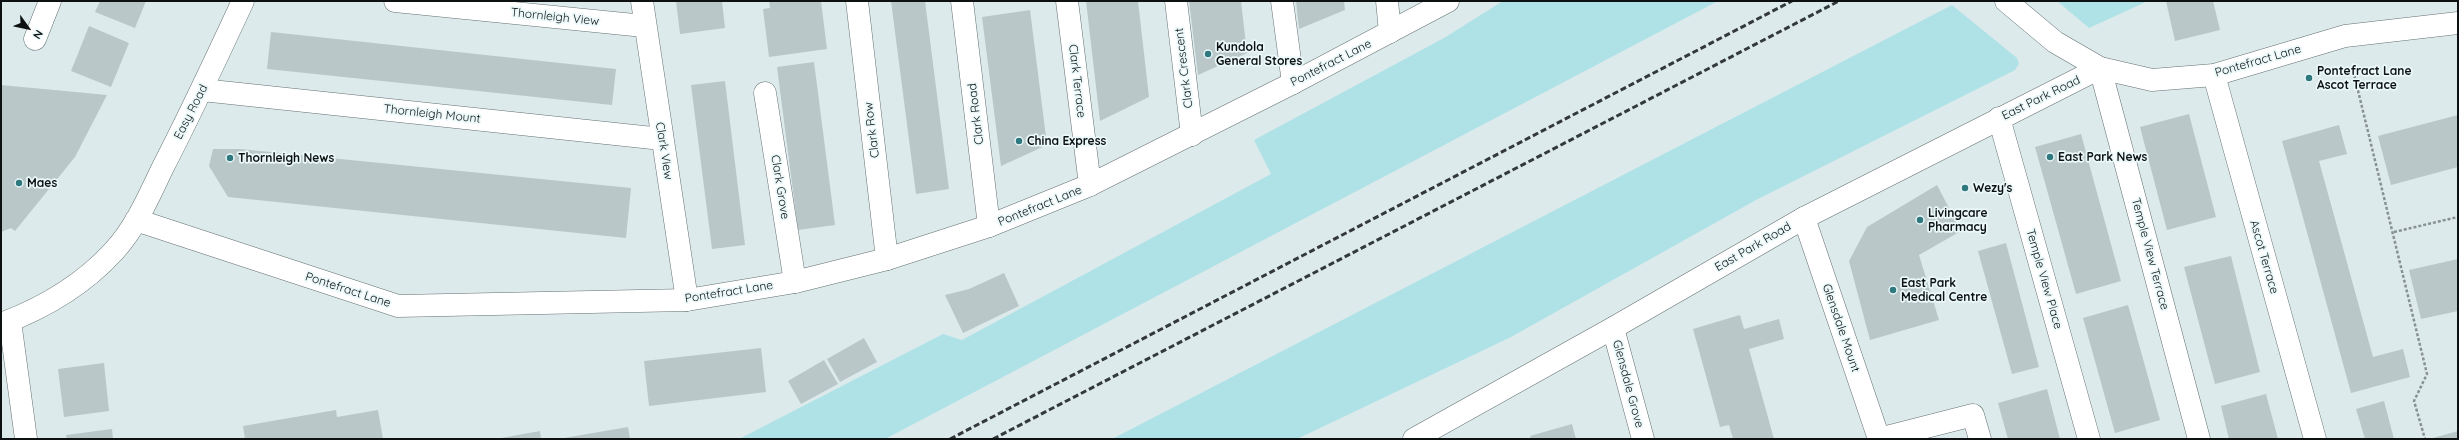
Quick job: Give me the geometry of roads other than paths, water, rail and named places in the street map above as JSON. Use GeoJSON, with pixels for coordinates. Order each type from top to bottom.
{"type":"FeatureCollection","features":[{"type":"Feature","properties":{"kind":"street"},"geometry":{"type":"LineString","coordinates":[[35,39],[50,1]]}},
{"type":"Feature","properties":{"kind":"street","name":"Easy Road"},"geometry":{"type":"LineString","coordinates":[[136,220],[202,90],[243,1]]}},
{"type":"Feature","properties":{"kind":"street","name":"Thornleigh View"},"geometry":{"type":"LineString","coordinates":[[395,1],[644,26]]}},
{"type":"Feature","properties":{"kind":"street","name":"Clark View"},"geometry":{"type":"LineString","coordinates":[[642,1],[644,26],[687,300]]}},
{"type":"Feature","properties":{"kind":"street","name":"Clark Row"},"geometry":{"type":"LineString","coordinates":[[857,1],[887,259]]}},
{"type":"Feature","properties":{"kind":"street","name":"Clark Road"},"geometry":{"type":"LineString","coordinates":[[962,1],[989,226]]}},
{"type":"Feature","properties":{"kind":"street","name":"Clark Terrace"},"geometry":{"type":"LineString","coordinates":[[1067,1],[1090,185]]}},
{"type":"Feature","properties":{"kind":"street","name":"Clark Crescent"},"geometry":{"type":"LineString","coordinates":[[1176,1],[1192,135]]}},
{"type":"Feature","properties":{"kind":"street"},"geometry":{"type":"LineString","coordinates":[[1282,1],[1293,83]]}},
{"type":"Feature","properties":{"kind":"street"},"geometry":{"type":"LineString","coordinates":[[1387,1],[1390,32]]}},
{"type":"Feature","properties":{"kind":"street","name":"Pontefract Lane"},"geometry":{"type":"LineString","coordinates":[[136,220],[398,306],[687,300],[795,282],[887,259],[989,226],[1090,185],[1192,135],[1448,1]]}},
{"type":"Feature","properties":{"kind":"street","name":"Pontefract Lane"},"geometry":{"type":"LineString","coordinates":[[2006,1],[2055,42],[2100,68],[2152,80],[2214,75],[2345,36],[2458,24]]}},
{"type":"Feature","properties":{"kind":"street","name":"East Park Road"},"geometry":{"type":"LineString","coordinates":[[1414,439],[1613,328],[1804,218],[2100,68]]}},
{"type":"Feature","properties":{"kind":"street","name":"Temple View Terrace"},"geometry":{"type":"LineString","coordinates":[[2100,68],[2199,439]]}},
{"type":"Feature","properties":{"kind":"street","name":"Ascot Terrace"},"geometry":{"type":"LineString","coordinates":[[2214,75],[2315,439]]}},
{"type":"Feature","properties":{"kind":"street","name":"Thornleigh Mount"},"geometry":{"type":"LineString","coordinates":[[202,90],[662,139]]}},
{"type":"Feature","properties":{"kind":"street","name":"Clark Grove"},"geometry":{"type":"LineString","coordinates":[[765,93],[795,282]]}},
{"type":"Feature","properties":{"kind":"street","name":"Temple View Place"},"geometry":{"type":"LineString","coordinates":[[1999,118],[2089,439]]}},
{"type":"Feature","properties":{"kind":"street","name":"Glensdale Mount"},"geometry":{"type":"LineString","coordinates":[[1804,218],[1879,439]]}},
{"type":"Feature","properties":{"kind":"street"},"geometry":{"type":"LineString","coordinates":[[26,439],[5,322],[48,303],[80,283],[114,250],[136,220]]}},
{"type":"Feature","properties":{"kind":"street","name":"Glensdale Grove"},"geometry":{"type":"LineString","coordinates":[[1613,328],[1643,439]]}},
{"type":"Feature","properties":{"kind":"street"},"geometry":{"type":"LineString","coordinates":[[1879,439],[1973,415],[1980,439]]}},
{"type":"Feature","properties":{"kind":"railway"},"geometry":{"type":"LineString","coordinates":[[950,439],[1792,1]]}},
{"type":"Feature","properties":{"kind":"railway"},"geometry":{"type":"LineString","coordinates":[[993,439],[1839,1]]}},
{"type":"Feature","properties":{"kind":"place","name":"Kundola General Stores"},"geometry":{"type":"Point","coordinates":[1208,54]}},
{"type":"Feature","properties":{"kind":"place","name":"Pontefract Lane Ascot Terrace"},"geometry":{"type":"Point","coordinates":[2309,78]}},
{"type":"Feature","properties":{"kind":"place","name":"China Express"},"geometry":{"type":"Point","coordinates":[1019,141]}},
{"type":"Feature","properties":{"kind":"place","name":"East Park News"},"geometry":{"type":"Point","coordinates":[2050,157]}},
{"type":"Feature","properties":{"kind":"place","name":"Thornleigh News"},"geometry":{"type":"Point","coordinates":[230,158]}},
{"type":"Feature","properties":{"kind":"place","name":"Maes"},"geometry":{"type":"Point","coordinates":[19,183]}},
{"type":"Feature","properties":{"kind":"place","name":"Wezy's"},"geometry":{"type":"Point","coordinates":[1965,188]}},
{"type":"Feature","properties":{"kind":"place","name":"Livingcare Pharmacy"},"geometry":{"type":"Point","coordinates":[1920,220]}},
{"type":"Feature","properties":{"kind":"place","name":"East Park Medical Centre"},"geometry":{"type":"Point","coordinates":[1893,290]}}]}
